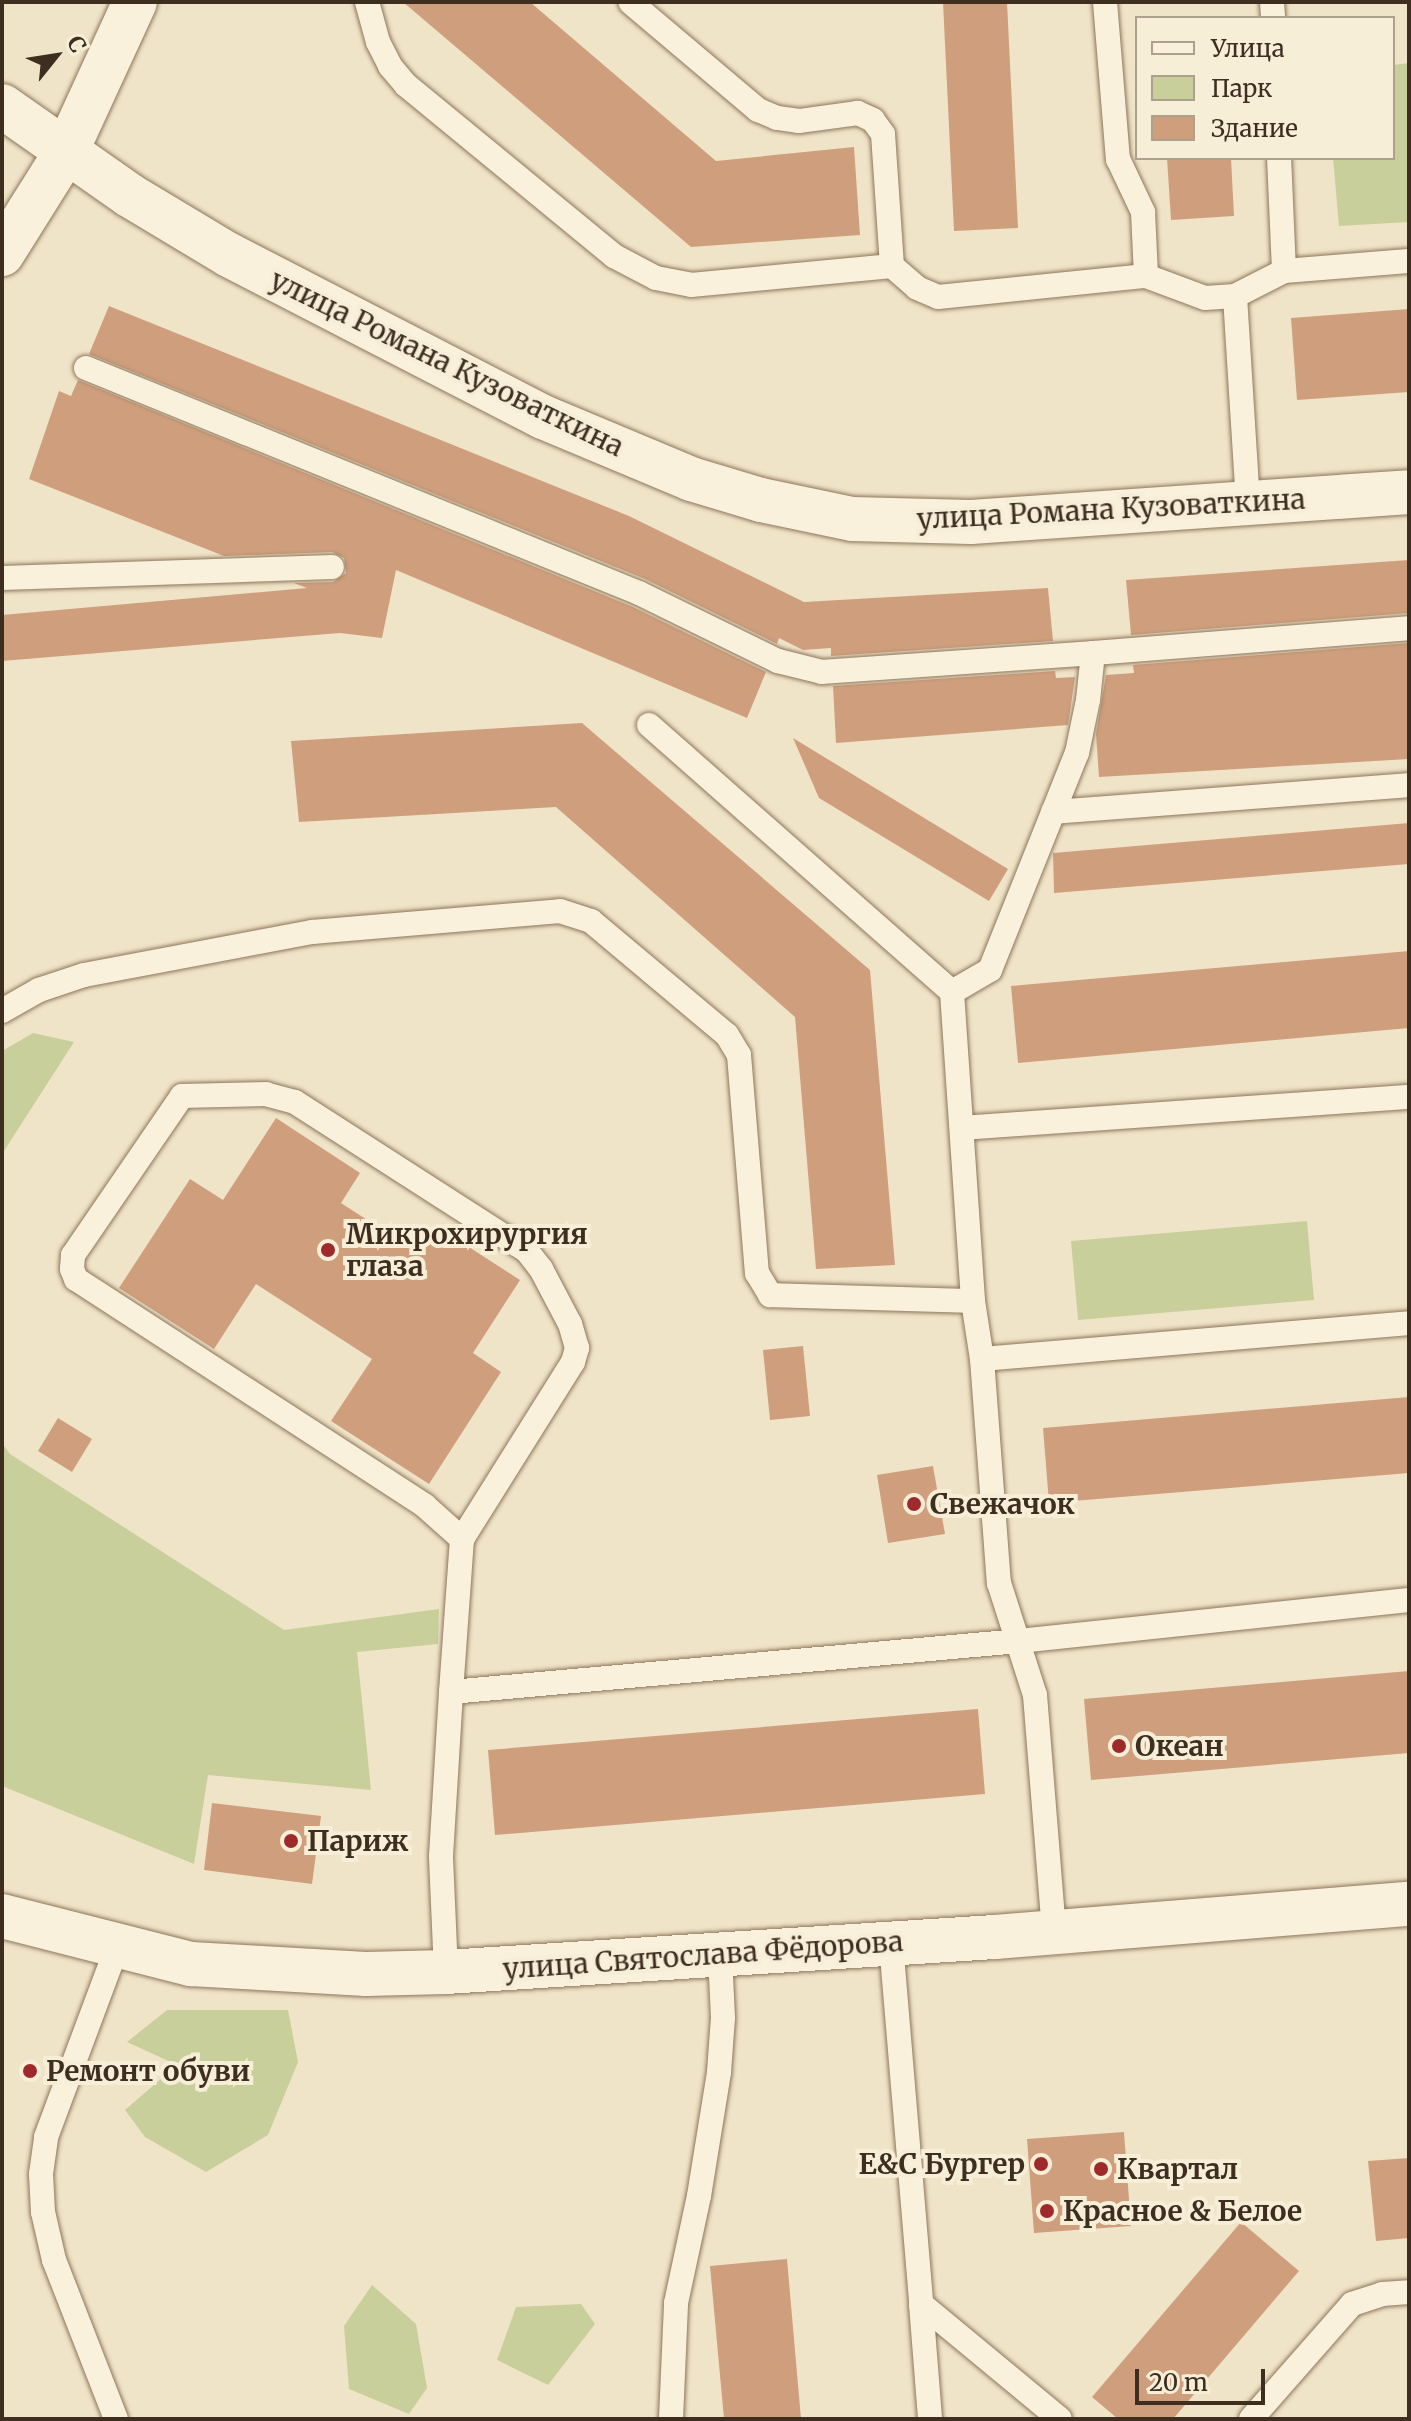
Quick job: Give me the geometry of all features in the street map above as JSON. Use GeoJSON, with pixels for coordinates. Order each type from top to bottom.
{"type":"FeatureCollection","features":[{"type":"Feature","properties":{"kind":"street"},"geometry":{"type":"LineString","coordinates":[[2,254],[66,152],[135,2]]}},
{"type":"Feature","properties":{"kind":"street","name":"улица Романа Кузоваткина"},"geometry":{"type":"LineString","coordinates":[[2,106],[129,195],[229,255],[543,417],[691,479],[761,500],[852,519],[956,522],[1409,492]]}},
{"type":"Feature","properties":{"kind":"street","name":"улица Святослава Фёдорова"},"geometry":{"type":"LineString","coordinates":[[2,1916],[191,1964],[284,1972],[446,1972],[1054,1932],[1409,1904]]}},
{"type":"Feature","properties":{"kind":"lane"},"geometry":{"type":"LineString","coordinates":[[367,2],[378,42],[390,66],[406,85],[614,256],[656,278],[691,285],[892,266]]}},
{"type":"Feature","properties":{"kind":"lane"},"geometry":{"type":"LineString","coordinates":[[630,2],[758,110],[777,118],[799,121],[858,113],[873,120],[883,134],[892,266],[917,288],[938,297],[1146,276],[1205,298],[1235,296],[1284,271],[1409,261]]}},
{"type":"Feature","properties":{"kind":"lane"},"geometry":{"type":"LineString","coordinates":[[1105,2],[1118,159],[1143,212],[1146,276]]}},
{"type":"Feature","properties":{"kind":"lane"},"geometry":{"type":"LineString","coordinates":[[1279,160],[1284,271]]}},
{"type":"Feature","properties":{"kind":"lane"},"geometry":{"type":"LineString","coordinates":[[1235,296],[1248,503]]}},
{"type":"Feature","properties":{"kind":"lane"},"geometry":{"type":"LineString","coordinates":[[86,368],[639,593],[778,661],[822,672],[1409,628]]}},
{"type":"Feature","properties":{"kind":"lane"},"geometry":{"type":"LineString","coordinates":[[2,578],[332,567]]}},
{"type":"Feature","properties":{"kind":"lane"},"geometry":{"type":"LineString","coordinates":[[952,992],[990,970],[1077,753],[1088,700],[1093,653]]}},
{"type":"Feature","properties":{"kind":"lane"},"geometry":{"type":"LineString","coordinates":[[649,725],[952,992],[973,1301],[982,1359],[999,1583],[1035,1695],[1054,1932]]}},
{"type":"Feature","properties":{"kind":"lane"},"geometry":{"type":"LineString","coordinates":[[1053,812],[1409,785]]}},
{"type":"Feature","properties":{"kind":"lane"},"geometry":{"type":"LineString","coordinates":[[2,1011],[39,990],[84,975],[312,932],[560,911],[591,921],[727,1035],[739,1055],[757,1273],[770,1295],[973,1301]]}},
{"type":"Feature","properties":{"kind":"lane"},"geometry":{"type":"LineString","coordinates":[[446,1972],[441,1856],[462,1539],[573,1362],[575,1336],[541,1269],[527,1251],[295,1102],[266,1094],[182,1096],[73,1255],[72,1269],[76,1279],[425,1506],[462,1539]]}},
{"type":"Feature","properties":{"kind":"lane"},"geometry":{"type":"LineString","coordinates":[[962,1128],[1409,1097]]}},
{"type":"Feature","properties":{"kind":"lane"},"geometry":{"type":"LineString","coordinates":[[982,1359],[1409,1323]]}},
{"type":"Feature","properties":{"kind":"lane"},"geometry":{"type":"LineString","coordinates":[[451,1692],[1019,1641],[1409,1600]]}},
{"type":"Feature","properties":{"kind":"lane"},"geometry":{"type":"LineString","coordinates":[[891,1943],[930,2419]]}},
{"type":"Feature","properties":{"kind":"lane"},"geometry":{"type":"LineString","coordinates":[[116,2419],[54,2260],[43,2212],[41,2174],[46,2137],[117,1947]]}},
{"type":"Feature","properties":{"kind":"lane"},"geometry":{"type":"LineString","coordinates":[[671,2419],[676,2303],[699,2196],[719,2072],[723,2018],[720,1954]]}},
{"type":"Feature","properties":{"kind":"lane"},"geometry":{"type":"LineString","coordinates":[[1251,2419],[1352,2304],[1382,2294],[1409,2292]]}},
{"type":"Feature","properties":{"kind":"lane"},"geometry":{"type":"LineString","coordinates":[[921,2304],[1060,2419]]}},
{"type":"Feature","properties":{"kind":"green space"},"geometry":{"type":"Polygon","coordinates":[[[1409,63],[1409,222],[1339,226],[1333,160],[1395,160],[1395,65],[1409,63]]]}},
{"type":"Feature","properties":{"kind":"green space"},"geometry":{"type":"Polygon","coordinates":[[[33,1033],[74,1042],[2,1154],[2,1051],[33,1033]]]}},
{"type":"Feature","properties":{"kind":"green space"},"geometry":{"type":"Polygon","coordinates":[[[1307,1221],[1314,1300],[1078,1320],[1071,1241],[1307,1221]]]}},
{"type":"Feature","properties":{"kind":"green space"},"geometry":{"type":"Polygon","coordinates":[[[2,1443],[10,1454],[284,1630],[439,1609],[438,1644],[357,1652],[371,1790],[208,1775],[194,1864],[2,1786],[2,1443]]]}},
{"type":"Feature","properties":{"kind":"green space"},"geometry":{"type":"Polygon","coordinates":[[[167,2010],[288,2010],[298,2062],[268,2135],[206,2172],[145,2137],[125,2110],[177,2065],[127,2042],[167,2010]]]}},
{"type":"Feature","properties":{"kind":"green space"},"geometry":{"type":"Polygon","coordinates":[[[372,2285],[416,2324],[427,2388],[409,2414],[349,2389],[344,2326],[372,2285]]]}},
{"type":"Feature","properties":{"kind":"green space"},"geometry":{"type":"Polygon","coordinates":[[[581,2304],[595,2324],[548,2385],[497,2360],[516,2307],[581,2304]]]}},
{"type":"Feature","properties":{"kind":"building"},"geometry":{"type":"Polygon","coordinates":[[[403,2],[530,2],[716,161],[854,147],[860,235],[691,247],[403,2]]]}},
{"type":"Feature","properties":{"kind":"building"},"geometry":{"type":"Polygon","coordinates":[[[943,2],[1007,2],[1018,228],[954,231],[943,2]]]}},
{"type":"Feature","properties":{"kind":"building"},"geometry":{"type":"Polygon","coordinates":[[[1167,160],[1231,160],[1234,216],[1171,220],[1167,160]]]}},
{"type":"Feature","properties":{"kind":"building"},"geometry":{"type":"Polygon","coordinates":[[[109,306],[629,516],[804,602],[1048,588],[1053,641],[831,656],[831,648],[803,650],[779,638],[777,644],[645,579],[89,354],[109,306]]]}},
{"type":"Feature","properties":{"kind":"building"},"geometry":{"type":"Polygon","coordinates":[[[1409,309],[1409,392],[1297,400],[1291,318],[1409,309]]]}},
{"type":"Feature","properties":{"kind":"building"},"geometry":{"type":"Polygon","coordinates":[[[78,380],[633,607],[766,672],[747,718],[396,570],[382,638],[340,633],[2,661],[2,615],[307,588],[294,583],[333,582],[346,573],[344,558],[332,552],[224,556],[29,479],[59,391],[71,396],[78,380]]]}},
{"type":"Feature","properties":{"kind":"building"},"geometry":{"type":"Polygon","coordinates":[[[1409,560],[1409,613],[1131,635],[1126,580],[1409,560]]]}},
{"type":"Feature","properties":{"kind":"building"},"geometry":{"type":"Polygon","coordinates":[[[1409,643],[1409,759],[1099,777],[1096,734],[1106,675],[1134,673],[1133,665],[1409,643]]]}},
{"type":"Feature","properties":{"kind":"building"},"geometry":{"type":"Polygon","coordinates":[[[1055,671],[1056,678],[1075,677],[1068,725],[836,743],[833,686],[1055,671]]]}},
{"type":"Feature","properties":{"kind":"building"},"geometry":{"type":"Polygon","coordinates":[[[582,723],[870,970],[895,1265],[816,1269],[795,1017],[556,807],[299,822],[291,741],[582,723]]]}},
{"type":"Feature","properties":{"kind":"building"},"geometry":{"type":"Polygon","coordinates":[[[793,738],[1008,869],[989,901],[819,798],[793,738]]]}},
{"type":"Feature","properties":{"kind":"building"},"geometry":{"type":"Polygon","coordinates":[[[1409,823],[1409,864],[1054,893],[1053,853],[1409,823]]]}},
{"type":"Feature","properties":{"kind":"building"},"geometry":{"type":"Polygon","coordinates":[[[1409,951],[1409,1028],[1018,1063],[1011,986],[1409,951]]]}},
{"type":"Feature","properties":{"kind":"building"},"geometry":{"type":"Polygon","coordinates":[[[276,1118],[360,1173],[341,1203],[420,1254],[438,1227],[520,1280],[473,1353],[501,1372],[429,1484],[331,1421],[372,1359],[256,1284],[214,1349],[119,1288],[190,1179],[223,1200],[276,1118]]]}},
{"type":"Feature","properties":{"kind":"building"},"geometry":{"type":"Polygon","coordinates":[[[803,1346],[810,1416],[770,1420],[763,1350],[803,1346]]]}},
{"type":"Feature","properties":{"kind":"building"},"geometry":{"type":"Polygon","coordinates":[[[1409,1397],[1409,1473],[1049,1503],[1043,1428],[1409,1397]]]}},
{"type":"Feature","properties":{"kind":"building"},"geometry":{"type":"Polygon","coordinates":[[[58,1418],[92,1439],[72,1472],[38,1451],[58,1418]]]}},
{"type":"Feature","properties":{"kind":"building"},"geometry":{"type":"Polygon","coordinates":[[[933,1466],[945,1534],[888,1543],[877,1475],[933,1466]]]}},
{"type":"Feature","properties":{"kind":"building"},"geometry":{"type":"Polygon","coordinates":[[[1409,1671],[1409,1753],[1091,1780],[1084,1699],[1409,1671]]]}},
{"type":"Feature","properties":{"kind":"building"},"geometry":{"type":"Polygon","coordinates":[[[978,1709],[985,1794],[495,1835],[488,1750],[978,1709]]]}},
{"type":"Feature","properties":{"kind":"building"},"geometry":{"type":"Polygon","coordinates":[[[212,1803],[321,1816],[312,1884],[204,1870],[212,1803]]]}},
{"type":"Feature","properties":{"kind":"building"},"geometry":{"type":"Polygon","coordinates":[[[1124,2132],[1131,2226],[1034,2233],[1027,2139],[1124,2132]]]}},
{"type":"Feature","properties":{"kind":"building"},"geometry":{"type":"Polygon","coordinates":[[[1409,2158],[1409,2238],[1376,2241],[1368,2161],[1409,2158]]]}},
{"type":"Feature","properties":{"kind":"building"},"geometry":{"type":"Polygon","coordinates":[[[1241,2222],[1299,2271],[1173,2419],[1118,2419],[1092,2397],[1241,2222]]]}},
{"type":"Feature","properties":{"kind":"building"},"geometry":{"type":"Polygon","coordinates":[[[787,2259],[801,2419],[724,2419],[710,2266],[787,2259]]]}},
{"type":"Feature","properties":{"kind":"place","name":"Микрохирургия глаза"},"geometry":{"type":"Point","coordinates":[328,1250]}},
{"type":"Feature","properties":{"kind":"place","name":"Свежачок"},"geometry":{"type":"Point","coordinates":[914,1504]}},
{"type":"Feature","properties":{"kind":"place","name":"Океан"},"geometry":{"type":"Point","coordinates":[1119,1746]}},
{"type":"Feature","properties":{"kind":"place","name":"Париж"},"geometry":{"type":"Point","coordinates":[291,1841]}},
{"type":"Feature","properties":{"kind":"place","name":"Ремонт обуви"},"geometry":{"type":"Point","coordinates":[30,2071]}},
{"type":"Feature","properties":{"kind":"place","name":"Е&С Бургер"},"geometry":{"type":"Point","coordinates":[1041,2164]}},
{"type":"Feature","properties":{"kind":"place","name":"Квартал"},"geometry":{"type":"Point","coordinates":[1101,2169]}},
{"type":"Feature","properties":{"kind":"place","name":"Красное & Белое"},"geometry":{"type":"Point","coordinates":[1047,2211]}}]}
